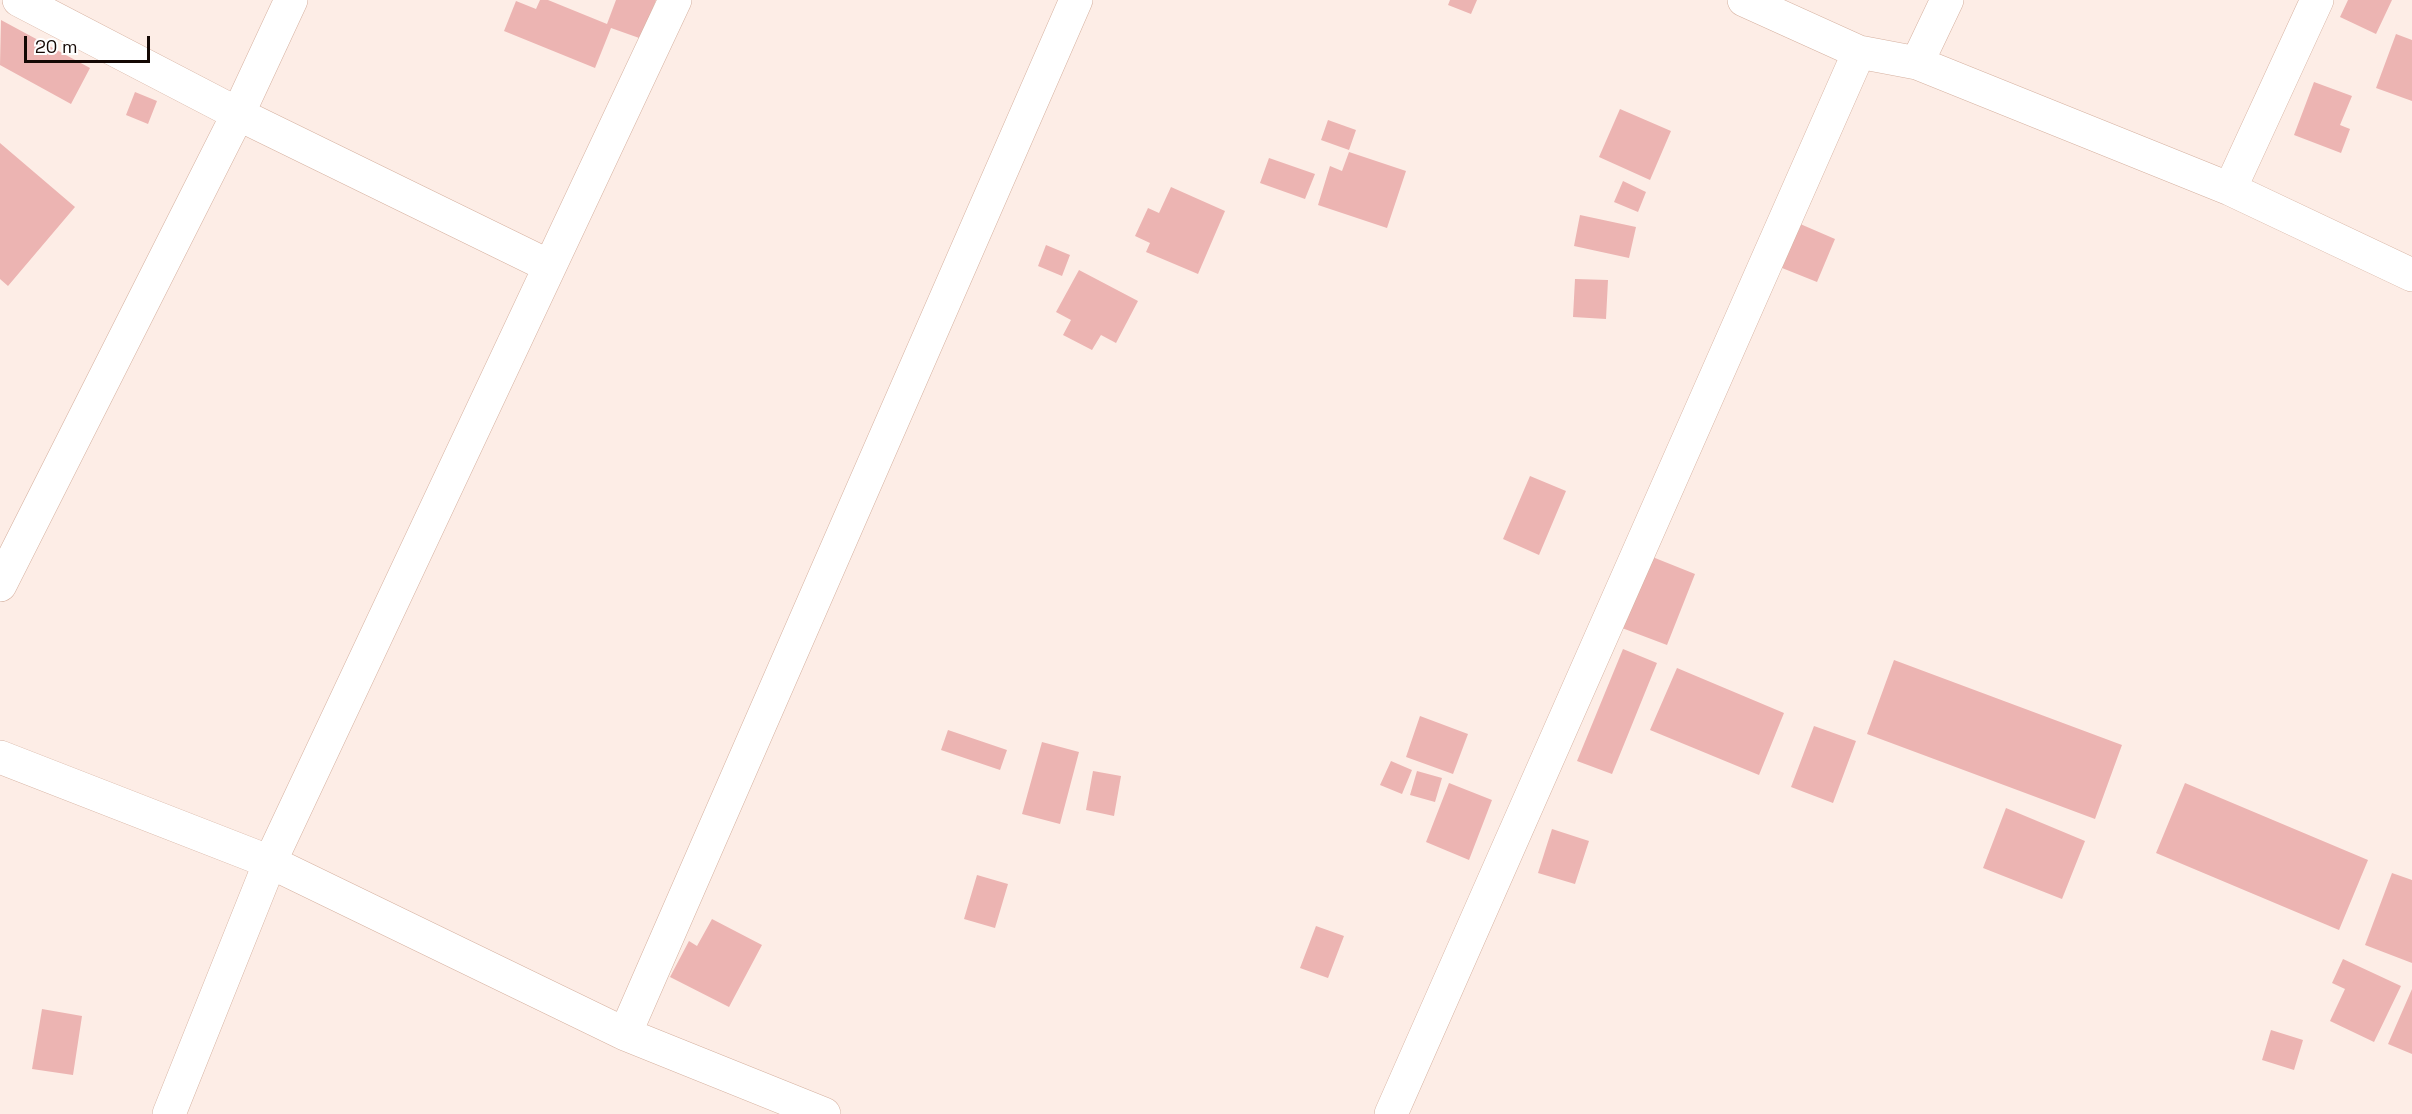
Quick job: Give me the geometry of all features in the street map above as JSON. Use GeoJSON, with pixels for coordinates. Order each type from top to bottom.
{"type":"FeatureCollection","features":[{"type":"Feature","properties":{"kind":"street"},"geometry":{"type":"LineString","coordinates":[[19,0],[238,114],[549,266]]}},
{"type":"Feature","properties":{"kind":"street"},"geometry":{"type":"LineString","coordinates":[[0,585],[238,114],[291,0]]}},
{"type":"Feature","properties":{"kind":"street"},"geometry":{"type":"LineString","coordinates":[[169,1114],[270,862],[675,0]]}},
{"type":"Feature","properties":{"kind":"street"},"geometry":{"type":"LineString","coordinates":[[625,1034],[1076,0]]}},
{"type":"Feature","properties":{"kind":"street"},"geometry":{"type":"LineString","coordinates":[[1744,0],[1859,52],[1917,63],[2230,189],[2412,275]]}},
{"type":"Feature","properties":{"kind":"street"},"geometry":{"type":"LineString","coordinates":[[1917,63],[1947,0]]}},
{"type":"Feature","properties":{"kind":"street"},"geometry":{"type":"LineString","coordinates":[[2230,189],[2317,0]]}},
{"type":"Feature","properties":{"kind":"street"},"geometry":{"type":"LineString","coordinates":[[1391,1114],[1859,52]]}},
{"type":"Feature","properties":{"kind":"street"},"geometry":{"type":"LineString","coordinates":[[0,757],[270,862],[625,1034],[824,1114]]}},
{"type":"Feature","properties":{"kind":"building"},"geometry":{"type":"Polygon","coordinates":[[[540,0],[548,0],[607,24],[616,0],[656,0],[642,39],[611,28],[595,68],[504,31],[516,1],[536,9],[540,0]]]}},
{"type":"Feature","properties":{"kind":"building"},"geometry":{"type":"Polygon","coordinates":[[[1450,0],[1477,0],[1471,14],[1448,5],[1450,0]]]}},
{"type":"Feature","properties":{"kind":"building"},"geometry":{"type":"Polygon","coordinates":[[[2348,0],[2392,0],[2376,34],[2340,17],[2348,0]]]}},
{"type":"Feature","properties":{"kind":"building"},"geometry":{"type":"Polygon","coordinates":[[[1,20],[90,68],[71,104],[0,65],[1,20]]]}},
{"type":"Feature","properties":{"kind":"building"},"geometry":{"type":"Polygon","coordinates":[[[2396,34],[2412,40],[2412,101],[2376,88],[2396,34]]]}},
{"type":"Feature","properties":{"kind":"building"},"geometry":{"type":"Polygon","coordinates":[[[2314,82],[2352,96],[2340,125],[2350,129],[2341,153],[2294,135],[2314,82]]]}},
{"type":"Feature","properties":{"kind":"building"},"geometry":{"type":"Polygon","coordinates":[[[135,92],[157,101],[148,124],[126,115],[135,92]]]}},
{"type":"Feature","properties":{"kind":"building"},"geometry":{"type":"Polygon","coordinates":[[[1620,109],[1671,131],[1650,180],[1599,157],[1620,109]]]}},
{"type":"Feature","properties":{"kind":"building"},"geometry":{"type":"Polygon","coordinates":[[[1328,120],[1356,130],[1349,150],[1321,140],[1328,120]]]}},
{"type":"Feature","properties":{"kind":"building"},"geometry":{"type":"Polygon","coordinates":[[[0,143],[75,207],[8,286],[0,279],[0,143]]]}},
{"type":"Feature","properties":{"kind":"building"},"geometry":{"type":"Polygon","coordinates":[[[1349,152],[1406,171],[1387,228],[1318,205],[1330,166],[1342,171],[1349,152]]]}},
{"type":"Feature","properties":{"kind":"building"},"geometry":{"type":"Polygon","coordinates":[[[1269,158],[1315,174],[1305,199],[1260,183],[1269,158]]]}},
{"type":"Feature","properties":{"kind":"building"},"geometry":{"type":"Polygon","coordinates":[[[1623,181],[1646,192],[1638,212],[1614,202],[1623,181]]]}},
{"type":"Feature","properties":{"kind":"building"},"geometry":{"type":"Polygon","coordinates":[[[1171,187],[1225,211],[1198,274],[1146,252],[1150,243],[1135,236],[1148,208],[1159,213],[1171,187]]]}},
{"type":"Feature","properties":{"kind":"building"},"geometry":{"type":"Polygon","coordinates":[[[1580,215],[1636,227],[1629,258],[1574,246],[1580,215]]]}},
{"type":"Feature","properties":{"kind":"building"},"geometry":{"type":"Polygon","coordinates":[[[1791,220],[1835,239],[1817,282],[1772,264],[1791,220]]]}},
{"type":"Feature","properties":{"kind":"building"},"geometry":{"type":"Polygon","coordinates":[[[1046,245],[1070,255],[1062,276],[1038,266],[1046,245]]]}},
{"type":"Feature","properties":{"kind":"building"},"geometry":{"type":"Polygon","coordinates":[[[1079,270],[1138,301],[1116,343],[1101,335],[1092,350],[1063,335],[1071,320],[1056,312],[1079,270]]]}},
{"type":"Feature","properties":{"kind":"building"},"geometry":{"type":"Polygon","coordinates":[[[1575,279],[1608,280],[1606,319],[1573,317],[1575,279]]]}},
{"type":"Feature","properties":{"kind":"building"},"geometry":{"type":"Polygon","coordinates":[[[1530,476],[1566,491],[1539,555],[1503,539],[1530,476]]]}},
{"type":"Feature","properties":{"kind":"building"},"geometry":{"type":"Polygon","coordinates":[[[1650,556],[1695,574],[1667,645],[1622,628],[1650,556]]]}},
{"type":"Feature","properties":{"kind":"building"},"geometry":{"type":"Polygon","coordinates":[[[1623,649],[1657,663],[1612,774],[1577,761],[1623,649]]]}},
{"type":"Feature","properties":{"kind":"building"},"geometry":{"type":"Polygon","coordinates":[[[1894,660],[2122,745],[2095,819],[1867,734],[1894,660]]]}},
{"type":"Feature","properties":{"kind":"building"},"geometry":{"type":"Polygon","coordinates":[[[1677,668],[1784,713],[1759,775],[1650,730],[1677,668]]]}},
{"type":"Feature","properties":{"kind":"building"},"geometry":{"type":"Polygon","coordinates":[[[1420,716],[1468,734],[1453,774],[1406,757],[1420,716]]]}},
{"type":"Feature","properties":{"kind":"building"},"geometry":{"type":"Polygon","coordinates":[[[1814,726],[1856,741],[1833,803],[1791,787],[1814,726]]]}},
{"type":"Feature","properties":{"kind":"building"},"geometry":{"type":"Polygon","coordinates":[[[948,730],[1007,750],[1000,770],[941,750],[948,730]]]}},
{"type":"Feature","properties":{"kind":"building"},"geometry":{"type":"Polygon","coordinates":[[[1042,742],[1079,752],[1060,824],[1022,814],[1042,742]]]}},
{"type":"Feature","properties":{"kind":"building"},"geometry":{"type":"Polygon","coordinates":[[[1391,761],[1412,770],[1402,794],[1380,785],[1391,761]]]}},
{"type":"Feature","properties":{"kind":"building"},"geometry":{"type":"Polygon","coordinates":[[[1093,771],[1121,776],[1114,816],[1086,810],[1093,771]]]}},
{"type":"Feature","properties":{"kind":"building"},"geometry":{"type":"Polygon","coordinates":[[[1417,771],[1442,778],[1435,802],[1410,795],[1417,771]]]}},
{"type":"Feature","properties":{"kind":"building"},"geometry":{"type":"Polygon","coordinates":[[[1449,783],[1492,800],[1469,860],[1426,842],[1449,783]]]}},
{"type":"Feature","properties":{"kind":"building"},"geometry":{"type":"Polygon","coordinates":[[[2185,783],[2368,860],[2339,930],[2156,853],[2185,783]]]}},
{"type":"Feature","properties":{"kind":"building"},"geometry":{"type":"Polygon","coordinates":[[[2006,808],[2085,841],[2062,899],[1983,868],[2006,808]]]}},
{"type":"Feature","properties":{"kind":"building"},"geometry":{"type":"Polygon","coordinates":[[[1552,829],[1589,841],[1575,884],[1538,873],[1552,829]]]}},
{"type":"Feature","properties":{"kind":"building"},"geometry":{"type":"Polygon","coordinates":[[[2392,873],[2412,880],[2412,963],[2365,945],[2392,873]]]}},
{"type":"Feature","properties":{"kind":"building"},"geometry":{"type":"Polygon","coordinates":[[[977,875],[1008,884],[995,928],[964,919],[977,875]]]}},
{"type":"Feature","properties":{"kind":"building"},"geometry":{"type":"Polygon","coordinates":[[[712,919],[762,945],[729,1007],[670,977],[689,941],[697,946],[712,919]]]}},
{"type":"Feature","properties":{"kind":"building"},"geometry":{"type":"Polygon","coordinates":[[[1316,926],[1344,936],[1328,978],[1300,968],[1316,926]]]}},
{"type":"Feature","properties":{"kind":"building"},"geometry":{"type":"Polygon","coordinates":[[[2343,959],[2401,986],[2374,1042],[2330,1021],[2345,989],[2332,983],[2343,959]]]}},
{"type":"Feature","properties":{"kind":"building"},"geometry":{"type":"Polygon","coordinates":[[[2412,989],[2412,1054],[2388,1044],[2412,989]]]}},
{"type":"Feature","properties":{"kind":"building"},"geometry":{"type":"Polygon","coordinates":[[[42,1009],[82,1016],[73,1075],[32,1069],[42,1009]]]}},
{"type":"Feature","properties":{"kind":"building"},"geometry":{"type":"Polygon","coordinates":[[[2271,1030],[2303,1040],[2294,1070],[2262,1060],[2271,1030]]]}}]}
